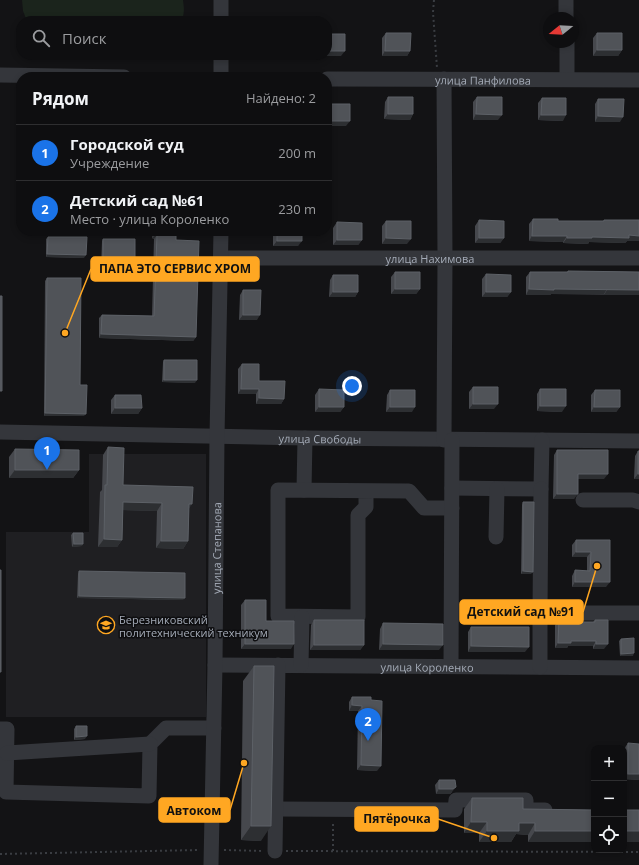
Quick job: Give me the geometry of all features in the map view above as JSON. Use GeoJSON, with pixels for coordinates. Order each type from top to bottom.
{"type":"FeatureCollection","features":[{"type":"Feature","properties":{"kind":"street"},"geometry":{"type":"LineString","coordinates":[[221,0],[221,16]]}},
{"type":"Feature","properties":{"kind":"street"},"geometry":{"type":"LineString","coordinates":[[566,0],[566,12]]}},
{"type":"Feature","properties":{"kind":"street"},"geometry":{"type":"LineString","coordinates":[[566,48],[566,79]]}},
{"type":"Feature","properties":{"kind":"street"},"geometry":{"type":"LineString","coordinates":[[221,60],[221,72]]}},
{"type":"Feature","properties":{"kind":"street"},"geometry":{"type":"LineString","coordinates":[[0,75],[16,75]]}},
{"type":"Feature","properties":{"kind":"street","name":"улица Панфилова"},"geometry":{"type":"LineString","coordinates":[[332,79],[639,80]]}},
{"type":"Feature","properties":{"kind":"street"},"geometry":{"type":"LineString","coordinates":[[441,79],[448,440],[452,488],[451,666]]}},
{"type":"Feature","properties":{"kind":"street","name":"улица Степанова"},"geometry":{"type":"LineString","coordinates":[[211,858],[221,236]]}},
{"type":"Feature","properties":{"kind":"street","name":"улица Нахимова"},"geometry":{"type":"LineString","coordinates":[[221,258],[639,258]]}},
{"type":"Feature","properties":{"kind":"street","name":"улица Свободы"},"geometry":{"type":"LineString","coordinates":[[0,432],[217,437],[639,441]]}},
{"type":"Feature","properties":{"kind":"street"},"geometry":{"type":"LineString","coordinates":[[304,490],[305,438]]}},
{"type":"Feature","properties":{"kind":"street"},"geometry":{"type":"LineString","coordinates":[[540,667],[542,440]]}},
{"type":"Feature","properties":{"kind":"street"},"geometry":{"type":"LineString","coordinates":[[452,488],[541,489]]}},
{"type":"Feature","properties":{"kind":"street"},"geometry":{"type":"LineString","coordinates":[[496,489],[496,537]]}},
{"type":"Feature","properties":{"kind":"street"},"geometry":{"type":"LineString","coordinates":[[366,490],[366,507],[358,515],[358,617],[278,616],[278,490],[366,490],[409,491],[424,508],[452,508]]}},
{"type":"Feature","properties":{"kind":"street"},"geometry":{"type":"LineString","coordinates":[[583,500],[633,500],[639,502]]}},
{"type":"Feature","properties":{"kind":"street"},"geometry":{"type":"LineString","coordinates":[[540,612],[639,613]]}},
{"type":"Feature","properties":{"kind":"street"},"geometry":{"type":"LineString","coordinates":[[301,665],[302,616]]}},
{"type":"Feature","properties":{"kind":"street","name":"улица Короленко"},"geometry":{"type":"LineString","coordinates":[[215,665],[639,668]]}},
{"type":"Feature","properties":{"kind":"street"},"geometry":{"type":"LineString","coordinates":[[275,851],[278,665]]}},
{"type":"Feature","properties":{"kind":"street"},"geometry":{"type":"LineString","coordinates":[[7,753],[150,744],[166,728],[214,728]]}},
{"type":"Feature","properties":{"kind":"street"},"geometry":{"type":"LineString","coordinates":[[0,729],[7,729],[6,792],[149,796],[150,744]]}},
{"type":"Feature","properties":{"kind":"street"},"geometry":{"type":"LineString","coordinates":[[276,809],[456,810],[456,800],[526,800],[526,810],[556,810]]}},
{"type":"Feature","properties":{"kind":"path"},"geometry":{"type":"LineString","coordinates":[[434,0],[433,12],[441,79]]}},
{"type":"Feature","properties":{"kind":"path"},"geometry":{"type":"LineString","coordinates":[[333,809],[333,851]]}},
{"type":"Feature","properties":{"kind":"path"},"geometry":{"type":"LineString","coordinates":[[0,854],[211,858],[275,851],[639,852]]}},
{"type":"Feature","properties":{"kind":"shaded area"},"geometry":{"type":"Polygon","coordinates":[[[22,0],[183,0],[184,11],[183,16],[25,16],[22,0]]]}},
{"type":"Feature","properties":{"kind":"shaded area","name":"Березниковский политехнический техникум"},"geometry":{"type":"Polygon","coordinates":[[[89,454],[206,454],[206,717],[6,717],[6,532],[89,532],[89,454]]]}},
{"type":"Feature","properties":{"kind":"building"},"geometry":{"type":"Polygon","coordinates":[[[386,33],[411,33],[410,51],[385,51],[386,33]]]}},
{"type":"Feature","properties":{"kind":"building"},"geometry":{"type":"Polygon","coordinates":[[[597,33],[622,33],[622,50],[597,50],[597,33]]]}},
{"type":"Feature","properties":{"kind":"building"},"geometry":{"type":"Polygon","coordinates":[[[332,34],[345,34],[345,51],[332,51],[332,34]]]}},
{"type":"Feature","properties":{"kind":"building"},"geometry":{"type":"Polygon","coordinates":[[[388,97],[413,97],[413,114],[388,114],[388,97]]]}},
{"type":"Feature","properties":{"kind":"building"},"geometry":{"type":"Polygon","coordinates":[[[477,97],[502,97],[502,115],[476,114],[477,97]]]}},
{"type":"Feature","properties":{"kind":"building"},"geometry":{"type":"Polygon","coordinates":[[[542,98],[566,98],[566,115],[541,115],[542,98]]]}},
{"type":"Feature","properties":{"kind":"building"},"geometry":{"type":"Polygon","coordinates":[[[598,99],[624,99],[623,117],[598,116],[598,99]]]}},
{"type":"Feature","properties":{"kind":"building"},"geometry":{"type":"Polygon","coordinates":[[[332,104],[350,104],[350,121],[332,121],[332,104]]]}},
{"type":"Feature","properties":{"kind":"building"},"geometry":{"type":"Polygon","coordinates":[[[533,219],[558,219],[558,221],[639,220],[639,236],[629,235],[629,238],[567,238],[567,236],[532,236],[533,219]]]}},
{"type":"Feature","properties":{"kind":"building"},"geometry":{"type":"Polygon","coordinates":[[[479,220],[504,221],[504,238],[479,238],[479,220]]]}},
{"type":"Feature","properties":{"kind":"building"},"geometry":{"type":"Polygon","coordinates":[[[386,221],[411,221],[411,239],[386,238],[386,221]]]}},
{"type":"Feature","properties":{"kind":"building"},"geometry":{"type":"Polygon","coordinates":[[[337,222],[362,223],[362,240],[337,240],[337,222]]]}},
{"type":"Feature","properties":{"kind":"building"},"geometry":{"type":"Polygon","coordinates":[[[157,236],[176,236],[176,240],[199,241],[196,337],[101,334],[102,315],[154,316],[157,236]]]}},
{"type":"Feature","properties":{"kind":"building"},"geometry":{"type":"Polygon","coordinates":[[[277,236],[302,236],[302,241],[277,241],[277,236]]]}},
{"type":"Feature","properties":{"kind":"building"},"geometry":{"type":"Polygon","coordinates":[[[48,237],[87,237],[86,255],[47,254],[48,237]]]}},
{"type":"Feature","properties":{"kind":"building"},"geometry":{"type":"Polygon","coordinates":[[[103,239],[135,239],[135,265],[103,264],[103,239]]]}},
{"type":"Feature","properties":{"kind":"building"},"geometry":{"type":"Polygon","coordinates":[[[395,272],[420,272],[420,289],[395,289],[395,272]]]}},
{"type":"Feature","properties":{"kind":"building"},"geometry":{"type":"Polygon","coordinates":[[[530,272],[639,272],[639,290],[529,289],[530,272]]]}},
{"type":"Feature","properties":{"kind":"building"},"geometry":{"type":"Polygon","coordinates":[[[486,274],[511,275],[511,292],[486,292],[486,274]]]}},
{"type":"Feature","properties":{"kind":"building"},"geometry":{"type":"Polygon","coordinates":[[[333,275],[358,275],[358,292],[333,292],[333,275]]]}},
{"type":"Feature","properties":{"kind":"building"},"geometry":{"type":"Polygon","coordinates":[[[47,278],[81,278],[80,385],[87,385],[86,414],[45,413],[47,278]]]}},
{"type":"Feature","properties":{"kind":"building"},"geometry":{"type":"Polygon","coordinates":[[[243,290],[261,290],[260,315],[243,315],[243,290]]]}},
{"type":"Feature","properties":{"kind":"building"},"geometry":{"type":"Polygon","coordinates":[[[0,296],[2,296],[2,391],[0,391],[0,296]]]}},
{"type":"Feature","properties":{"kind":"building"},"geometry":{"type":"Polygon","coordinates":[[[164,360],[197,360],[197,380],[164,380],[164,360]]]}},
{"type":"Feature","properties":{"kind":"building"},"geometry":{"type":"Polygon","coordinates":[[[242,364],[259,364],[259,381],[285,381],[284,399],[259,398],[259,389],[241,389],[242,364]]]}},
{"type":"Feature","properties":{"kind":"building"},"geometry":{"type":"Polygon","coordinates":[[[473,387],[498,387],[498,404],[473,404],[473,387]]]}},
{"type":"Feature","properties":{"kind":"building"},"geometry":{"type":"Polygon","coordinates":[[[319,389],[344,390],[344,407],[319,407],[319,389]]]}},
{"type":"Feature","properties":{"kind":"building"},"geometry":{"type":"Polygon","coordinates":[[[540,389],[566,389],[566,406],[540,406],[540,389]]]}},
{"type":"Feature","properties":{"kind":"building"},"geometry":{"type":"Polygon","coordinates":[[[390,390],[415,390],[415,407],[390,407],[390,390]]]}},
{"type":"Feature","properties":{"kind":"building"},"geometry":{"type":"Polygon","coordinates":[[[595,390],[620,390],[620,407],[594,407],[595,390]]]}},
{"type":"Feature","properties":{"kind":"building"},"geometry":{"type":"Polygon","coordinates":[[[115,395],[141,395],[142,408],[115,408],[115,395]]]}},
{"type":"Feature","properties":{"kind":"building"},"geometry":{"type":"Polygon","coordinates":[[[108,447],[124,448],[123,485],[193,487],[192,504],[189,504],[188,541],[161,541],[162,503],[123,502],[122,540],[104,539],[105,485],[107,485],[108,447]]]}},
{"type":"Feature","properties":{"kind":"building"},"geometry":{"type":"Polygon","coordinates":[[[15,449],[79,450],[79,470],[15,470],[15,449]]]}},
{"type":"Feature","properties":{"kind":"building"},"geometry":{"type":"Polygon","coordinates":[[[557,450],[608,450],[608,474],[578,474],[578,494],[557,494],[557,450]]]}},
{"type":"Feature","properties":{"kind":"building"},"geometry":{"type":"Polygon","coordinates":[[[639,451],[639,474],[638,474],[639,451]]]}},
{"type":"Feature","properties":{"kind":"building"},"geometry":{"type":"Polygon","coordinates":[[[523,502],[534,502],[533,572],[523,571],[523,502]]]}},
{"type":"Feature","properties":{"kind":"building"},"geometry":{"type":"Polygon","coordinates":[[[73,533],[83,533],[83,544],[74,544],[73,533]]]}},
{"type":"Feature","properties":{"kind":"building"},"geometry":{"type":"Polygon","coordinates":[[[576,540],[610,540],[610,582],[575,582],[575,570],[590,571],[591,552],[576,552],[576,540]]]}},
{"type":"Feature","properties":{"kind":"building"},"geometry":{"type":"Polygon","coordinates":[[[1,570],[1,672],[0,672],[1,570]]]}},
{"type":"Feature","properties":{"kind":"building"},"geometry":{"type":"Polygon","coordinates":[[[79,571],[185,573],[185,598],[79,596],[79,571]]]}},
{"type":"Feature","properties":{"kind":"building"},"geometry":{"type":"Polygon","coordinates":[[[245,600],[266,600],[266,621],[294,621],[294,644],[245,644],[245,600]]]}},
{"type":"Feature","properties":{"kind":"building"},"geometry":{"type":"Polygon","coordinates":[[[314,620],[364,620],[364,645],[314,645],[314,620]]]}},
{"type":"Feature","properties":{"kind":"building"},"geometry":{"type":"Polygon","coordinates":[[[559,620],[570,620],[570,622],[595,622],[595,620],[608,620],[608,644],[596,644],[596,641],[571,641],[571,643],[558,643],[559,620]]]}},
{"type":"Feature","properties":{"kind":"building"},"geometry":{"type":"Polygon","coordinates":[[[383,623],[443,624],[443,645],[383,644],[383,623]]]}},
{"type":"Feature","properties":{"kind":"building"},"geometry":{"type":"Polygon","coordinates":[[[471,627],[529,627],[529,647],[471,646],[471,627]]]}},
{"type":"Feature","properties":{"kind":"building"},"geometry":{"type":"Polygon","coordinates":[[[634,638],[634,653],[621,654],[621,639],[634,638]]]}},
{"type":"Feature","properties":{"kind":"building"},"geometry":{"type":"Polygon","coordinates":[[[254,666],[274,666],[271,826],[251,826],[254,666]]]}},
{"type":"Feature","properties":{"kind":"building"},"geometry":{"type":"Polygon","coordinates":[[[352,697],[371,697],[371,700],[382,701],[381,766],[361,765],[362,706],[352,705],[352,697]]]}},
{"type":"Feature","properties":{"kind":"building"},"geometry":{"type":"Polygon","coordinates":[[[76,726],[87,726],[87,736],[76,737],[76,726]]]}},
{"type":"Feature","properties":{"kind":"building"},"geometry":{"type":"Polygon","coordinates":[[[628,743],[639,744],[639,774],[628,774],[628,743]]]}},
{"type":"Feature","properties":{"kind":"building"},"geometry":{"type":"Polygon","coordinates":[[[439,780],[455,780],[456,787],[453,789],[439,789],[439,780]]]}},
{"type":"Feature","properties":{"kind":"building"},"geometry":{"type":"Polygon","coordinates":[[[472,798],[523,798],[523,809],[591,810],[591,831],[535,831],[535,823],[519,823],[519,831],[487,831],[487,822],[471,822],[472,798]]]}},
{"type":"Feature","properties":{"kind":"building"},"geometry":{"type":"Polygon","coordinates":[[[627,810],[639,810],[639,831],[627,831],[627,810]]]}},
{"type":"Feature","properties":{"kind":"place","name":"ПАПА ЭТО СЕРВИС ХРОМ"},"geometry":{"type":"Point","coordinates":[65,333]}},
{"type":"Feature","properties":{"kind":"place","name":"Городской суд"},"geometry":{"type":"Point","coordinates":[47,470]}},
{"type":"Feature","properties":{"kind":"place","name":"Детский сад №91"},"geometry":{"type":"Point","coordinates":[597,566]}},
{"type":"Feature","properties":{"kind":"place","name":"Березниковский политехнический техникум"},"geometry":{"type":"Point","coordinates":[106,625]}},
{"type":"Feature","properties":{"kind":"place","name":"Детский сад №61"},"geometry":{"type":"Point","coordinates":[368,741]}},
{"type":"Feature","properties":{"kind":"place","name":"Автоком"},"geometry":{"type":"Point","coordinates":[244,763]}},
{"type":"Feature","properties":{"kind":"place","name":"Пятёрочка"},"geometry":{"type":"Point","coordinates":[494,838]}}]}
